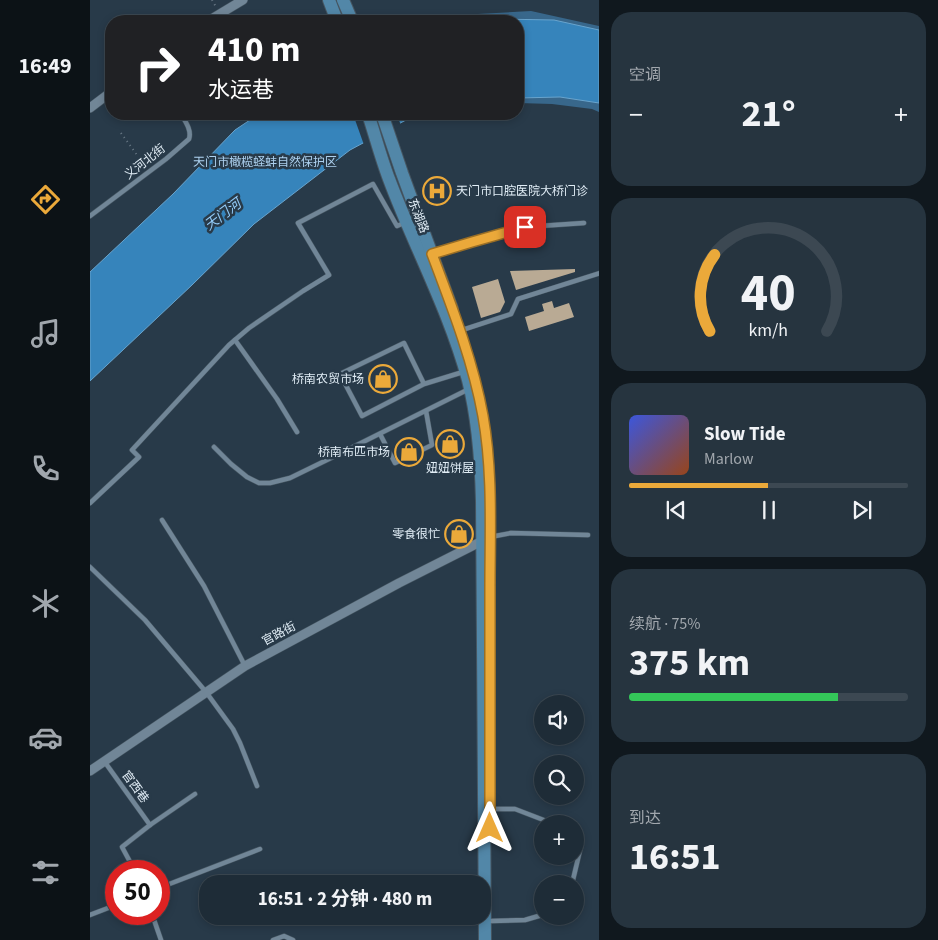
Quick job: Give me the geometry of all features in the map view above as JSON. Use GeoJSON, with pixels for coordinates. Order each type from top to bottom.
{"type":"FeatureCollection","features":[{"type":"Feature","properties":{"kind":"main road"},"geometry":{"type":"LineString","coordinates":[[329,0],[335,15]]}},
{"type":"Feature","properties":{"kind":"main road"},"geometry":{"type":"LineString","coordinates":[[343,0],[349,15]]}},
{"type":"Feature","properties":{"kind":"main road","name":"东湖路"},"geometry":{"type":"LineString","coordinates":[[370,120],[388,178],[407,222],[427,256]]}},
{"type":"Feature","properties":{"kind":"main road","name":"东湖路"},"geometry":{"type":"LineString","coordinates":[[384,120],[427,256],[456,332],[483,418],[488,457],[485,940]]}},
{"type":"Feature","properties":{"kind":"main road","name":"东湖路"},"geometry":{"type":"LineString","coordinates":[[456,332],[465,371],[473,387]]}},
{"type":"Feature","properties":{"kind":"main road","name":"东湖路"},"geometry":{"type":"LineString","coordinates":[[486,538],[491,875]]}},
{"type":"Feature","properties":{"kind":"main road","name":"东湖路"},"geometry":{"type":"LineString","coordinates":[[491,925],[491,940]]}},
{"type":"Feature","properties":{"kind":"street"},"geometry":{"type":"LineString","coordinates":[[218,15],[243,0]]}},
{"type":"Feature","properties":{"kind":"street"},"geometry":{"type":"LineString","coordinates":[[90,108],[105,97]]}},
{"type":"Feature","properties":{"kind":"street","name":"官路街"},"geometry":{"type":"LineString","coordinates":[[90,770],[245,666],[486,538]]}},
{"type":"Feature","properties":{"kind":"lane","name":"义河北街"},"geometry":{"type":"LineString","coordinates":[[90,216],[149,172],[188,139],[190,134],[184,120]]}},
{"type":"Feature","properties":{"kind":"lane"},"geometry":{"type":"LineString","coordinates":[[90,503],[139,457],[132,450],[215,358],[249,328],[328,275],[298,223],[373,184],[397,226],[407,222]]}},
{"type":"Feature","properties":{"kind":"lane"},"geometry":{"type":"LineString","coordinates":[[427,256],[525,227],[584,223]]}},
{"type":"Feature","properties":{"kind":"lane"},"geometry":{"type":"LineString","coordinates":[[456,332],[511,314],[518,299],[599,273]]}},
{"type":"Feature","properties":{"kind":"lane"},"geometry":{"type":"LineString","coordinates":[[235,340],[277,399],[297,432]]}},
{"type":"Feature","properties":{"kind":"lane"},"geometry":{"type":"LineString","coordinates":[[424,384],[404,343],[340,374],[362,416],[424,384],[465,371]]}},
{"type":"Feature","properties":{"kind":"lane"},"geometry":{"type":"LineString","coordinates":[[214,448],[247,477],[259,483],[270,483],[290,478],[473,387]]}},
{"type":"Feature","properties":{"kind":"lane"},"geometry":{"type":"LineString","coordinates":[[380,434],[395,463],[432,445],[426,411]]}},
{"type":"Feature","properties":{"kind":"lane"},"geometry":{"type":"LineString","coordinates":[[162,520],[204,586],[245,666]]}},
{"type":"Feature","properties":{"kind":"lane"},"geometry":{"type":"LineString","coordinates":[[486,538],[511,533],[588,535]]}},
{"type":"Feature","properties":{"kind":"lane"},"geometry":{"type":"LineString","coordinates":[[90,567],[145,620],[206,692],[233,729],[257,786]]}},
{"type":"Feature","properties":{"kind":"lane","name":"官西巷"},"geometry":{"type":"LineString","coordinates":[[104,761],[150,825]]}},
{"type":"Feature","properties":{"kind":"lane"},"geometry":{"type":"LineString","coordinates":[[129,860],[122,847],[195,794]]}},
{"type":"Feature","properties":{"kind":"lane"},"geometry":{"type":"LineString","coordinates":[[490,809],[515,809],[534,816]]}},
{"type":"Feature","properties":{"kind":"lane"},"geometry":{"type":"LineString","coordinates":[[170,884],[260,849]]}},
{"type":"Feature","properties":{"kind":"lane"},"geometry":{"type":"LineString","coordinates":[[90,915],[105,909]]}},
{"type":"Feature","properties":{"kind":"lane"},"geometry":{"type":"LineString","coordinates":[[491,921],[525,920],[534,917]]}},
{"type":"Feature","properties":{"kind":"lane"},"geometry":{"type":"LineString","coordinates":[[156,925],[161,940]]}},
{"type":"Feature","properties":{"kind":"lane"},"geometry":{"type":"LineString","coordinates":[[273,940],[284,936],[293,940]]}},
{"type":"Feature","properties":{"kind":"path"},"geometry":{"type":"LineString","coordinates":[[121,133],[149,172]]}},
{"type":"Feature","properties":{"kind":"shaded area"},"geometry":{"type":"Polygon","coordinates":[[[531,11],[599,26],[599,112],[592,109],[552,104],[524,103],[524,15],[459,15],[531,11]]]}},
{"type":"Feature","properties":{"kind":"water"},"geometry":{"type":"Polygon","coordinates":[[[524,19],[554,20],[599,30],[599,103],[560,97],[524,98],[524,19]]]}},
{"type":"Feature","properties":{"kind":"water","name":"天门市橄榄蛏蚌自然保护区"},"geometry":{"type":"Polygon","coordinates":[[[250,120],[406,120],[350,150],[254,224],[90,381],[90,272],[173,194],[235,130],[250,120]]]}},
{"type":"Feature","properties":{"kind":"pier"},"geometry":{"type":"Polygon","coordinates":[[[355,120],[399,120],[401,126],[364,145],[355,120]]]}},
{"type":"Feature","properties":{"kind":"building"},"geometry":{"type":"Polygon","coordinates":[[[575,269],[575,272],[516,290],[510,271],[575,269]]]}},
{"type":"Feature","properties":{"kind":"building"},"geometry":{"type":"Polygon","coordinates":[[[498,279],[505,302],[500,312],[481,318],[472,287],[498,279]]]}},
{"type":"Feature","properties":{"kind":"building"},"geometry":{"type":"Polygon","coordinates":[[[552,301],[554,308],[569,303],[574,317],[529,331],[525,317],[544,311],[542,304],[552,301]]]}},
{"type":"Feature","properties":{"kind":"place","name":"天门市口腔医院大桥门诊"},"geometry":{"type":"Point","coordinates":[437,191]}},
{"type":"Feature","properties":{"kind":"place","name":"桥南农贸市场"},"geometry":{"type":"Point","coordinates":[383,379]}},
{"type":"Feature","properties":{"kind":"place","name":"妞妞饼屋"},"geometry":{"type":"Point","coordinates":[450,444]}},
{"type":"Feature","properties":{"kind":"place","name":"桥南布匹市场"},"geometry":{"type":"Point","coordinates":[409,452]}},
{"type":"Feature","properties":{"kind":"place","name":"零食很忙"},"geometry":{"type":"Point","coordinates":[459,534]}},
{"type":"Feature","properties":{"kind":"route"},"geometry":{"type":"LineString","coordinates":[[490,828],[490,500],[486,438],[475,378],[432,254],[525,227]]}},
{"type":"Feature","properties":{"kind":"water label","name":"天门河"},"geometry":{"type":"Point","coordinates":[223,215]}}]}
